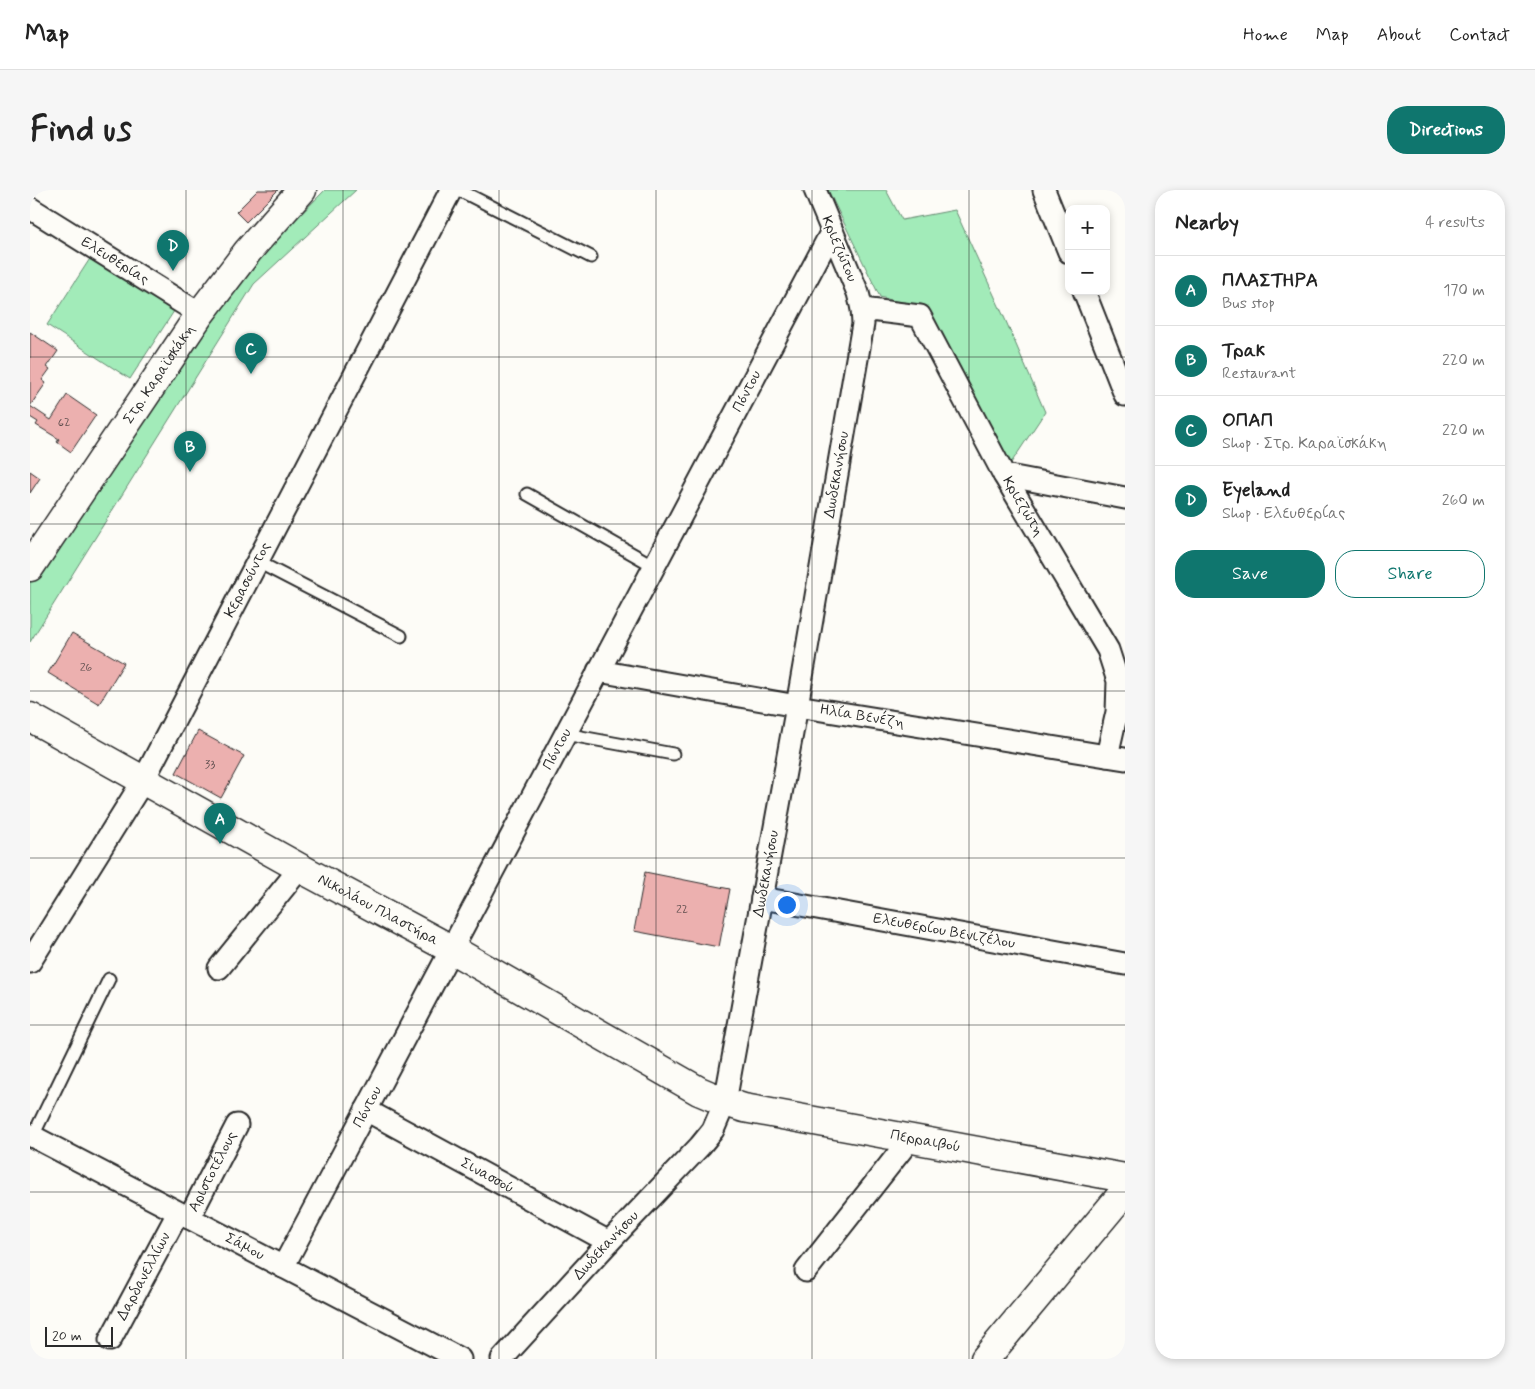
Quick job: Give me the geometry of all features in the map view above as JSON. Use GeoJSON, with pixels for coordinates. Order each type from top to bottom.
{"type":"FeatureCollection","features":[{"type":"Feature","properties":{"kind":"street","name":"Στρ. Καραϊσκάκη"},"geometry":{"type":"LineString","coordinates":[[34,553],[200,314],[248,251],[302,190]]}},
{"type":"Feature","properties":{"kind":"street","name":"Κερασούντος"},"geometry":{"type":"LineString","coordinates":[[30,962],[142,781],[451,190]]}},
{"type":"Feature","properties":{"kind":"street","name":"Κριεζώτου"},"geometry":{"type":"LineString","coordinates":[[815,190],[858,293],[862,309]]}},
{"type":"Feature","properties":{"kind":"street"},"geometry":{"type":"LineString","coordinates":[[1044,190],[1068,250]]}},
{"type":"Feature","properties":{"kind":"street","name":"Ελευθερίας"},"geometry":{"type":"LineString","coordinates":[[30,208],[200,314]]}},
{"type":"Feature","properties":{"kind":"street","name":"Πόντου"},"geometry":{"type":"LineString","coordinates":[[283,1267],[832,231]]}},
{"type":"Feature","properties":{"kind":"street"},"geometry":{"type":"LineString","coordinates":[[1086,295],[1125,395]]}},
{"type":"Feature","properties":{"kind":"street","name":"Κριεζώτη"},"geometry":{"type":"LineString","coordinates":[[862,309],[920,316],[1004,475],[1108,650],[1118,681],[1116,758]]}},
{"type":"Feature","properties":{"kind":"street","name":"Δωδεκανήσου"},"geometry":{"type":"LineString","coordinates":[[502,1359],[700,1146],[713,1130],[726,1102],[863,324],[862,309]]}},
{"type":"Feature","properties":{"kind":"street"},"geometry":{"type":"LineString","coordinates":[[1004,475],[1125,498]]}},
{"type":"Feature","properties":{"kind":"street","name":"Ηλία Βενέζη"},"geometry":{"type":"LineString","coordinates":[[598,671],[797,706],[1116,758]]}},
{"type":"Feature","properties":{"kind":"street","name":"Νικολάου Πλαστήρα"},"geometry":{"type":"LineString","coordinates":[[30,717],[142,781],[451,949],[699,1091],[726,1102]]}},
{"type":"Feature","properties":{"kind":"street"},"geometry":{"type":"LineString","coordinates":[[219,968],[300,868]]}},
{"type":"Feature","properties":{"kind":"street","name":"Ελευθερίου Βενιζέλου"},"geometry":{"type":"LineString","coordinates":[[762,898],[1125,964]]}},
{"type":"Feature","properties":{"kind":"street","name":"Περραιβού"},"geometry":{"type":"LineString","coordinates":[[726,1102],[744,1108],[1125,1178]]}},
{"type":"Feature","properties":{"kind":"street","name":"Σινασσού"},"geometry":{"type":"LineString","coordinates":[[366,1110],[609,1242]]}},
{"type":"Feature","properties":{"kind":"street","name":"Αριστοτέλους"},"geometry":{"type":"LineString","coordinates":[[184,1215],[238,1125]]}},
{"type":"Feature","properties":{"kind":"street","name":"Σάμου"},"geometry":{"type":"LineString","coordinates":[[31,1135],[460,1359]]}},
{"type":"Feature","properties":{"kind":"street"},"geometry":{"type":"LineString","coordinates":[[806,1271],[910,1139]]}},
{"type":"Feature","properties":{"kind":"street"},"geometry":{"type":"LineString","coordinates":[[985,1359],[1125,1191]]}},
{"type":"Feature","properties":{"kind":"street","name":"Δαρδανελλίων"},"geometry":{"type":"LineString","coordinates":[[110,1340],[184,1215]]}},
{"type":"Feature","properties":{"kind":"lane"},"geometry":{"type":"LineString","coordinates":[[458,190],[590,257]]}},
{"type":"Feature","properties":{"kind":"lane"},"geometry":{"type":"LineString","coordinates":[[527,494],[654,566]]}},
{"type":"Feature","properties":{"kind":"lane"},"geometry":{"type":"LineString","coordinates":[[258,562],[401,636]]}},
{"type":"Feature","properties":{"kind":"lane"},"geometry":{"type":"LineString","coordinates":[[564,734],[673,754]]}},
{"type":"Feature","properties":{"kind":"lane"},"geometry":{"type":"LineString","coordinates":[[31,1135],[109,979]]}},
{"type":"Feature","properties":{"kind":"green space"},"geometry":{"type":"Polygon","coordinates":[[[325,190],[356,190],[254,284],[30,642],[30,581],[240,276],[325,190]]]}},
{"type":"Feature","properties":{"kind":"green space"},"geometry":{"type":"Polygon","coordinates":[[[828,190],[886,190],[902,220],[955,210],[1045,412],[1011,463],[924,309],[880,297],[828,190]]]}},
{"type":"Feature","properties":{"kind":"green space"},"geometry":{"type":"Polygon","coordinates":[[[93,254],[176,308],[130,379],[47,325],[93,254]]]}},
{"type":"Feature","properties":{"kind":"building"},"geometry":{"type":"Polygon","coordinates":[[[258,190],[278,190],[246,222],[236,212],[258,190]]]}},
{"type":"Feature","properties":{"kind":"building"},"geometry":{"type":"Polygon","coordinates":[[[30,332],[58,351],[47,367],[50,369],[42,380],[46,383],[30,406],[30,332]]]}},
{"type":"Feature","properties":{"kind":"building"},"geometry":{"type":"Polygon","coordinates":[[[67,395],[96,415],[71,452],[57,442],[59,439],[36,425],[38,422],[30,417],[30,406],[51,420],[67,395]]]}},
{"type":"Feature","properties":{"kind":"building"},"geometry":{"type":"Polygon","coordinates":[[[30,471],[40,478],[30,493],[30,471]]]}},
{"type":"Feature","properties":{"kind":"building"},"geometry":{"type":"Polygon","coordinates":[[[72,633],[124,663],[99,704],[48,673],[72,633]]]}},
{"type":"Feature","properties":{"kind":"building"},"geometry":{"type":"Polygon","coordinates":[[[198,731],[244,756],[221,798],[176,773],[198,731]]]}},
{"type":"Feature","properties":{"kind":"building"},"geometry":{"type":"Polygon","coordinates":[[[645,872],[730,889],[719,947],[634,931],[645,872]]]}},
{"type":"Feature","properties":{"kind":"place","name":"Eyeland"},"geometry":{"type":"Point","coordinates":[173,271]}},
{"type":"Feature","properties":{"kind":"place","name":"ΟΠΑΠ"},"geometry":{"type":"Point","coordinates":[251,374]}},
{"type":"Feature","properties":{"kind":"place","name":"Τρακ"},"geometry":{"type":"Point","coordinates":[190,472]}},
{"type":"Feature","properties":{"kind":"place","name":"ΠΛΑΣΤΗΡΑ"},"geometry":{"type":"Point","coordinates":[220,844]}}]}
